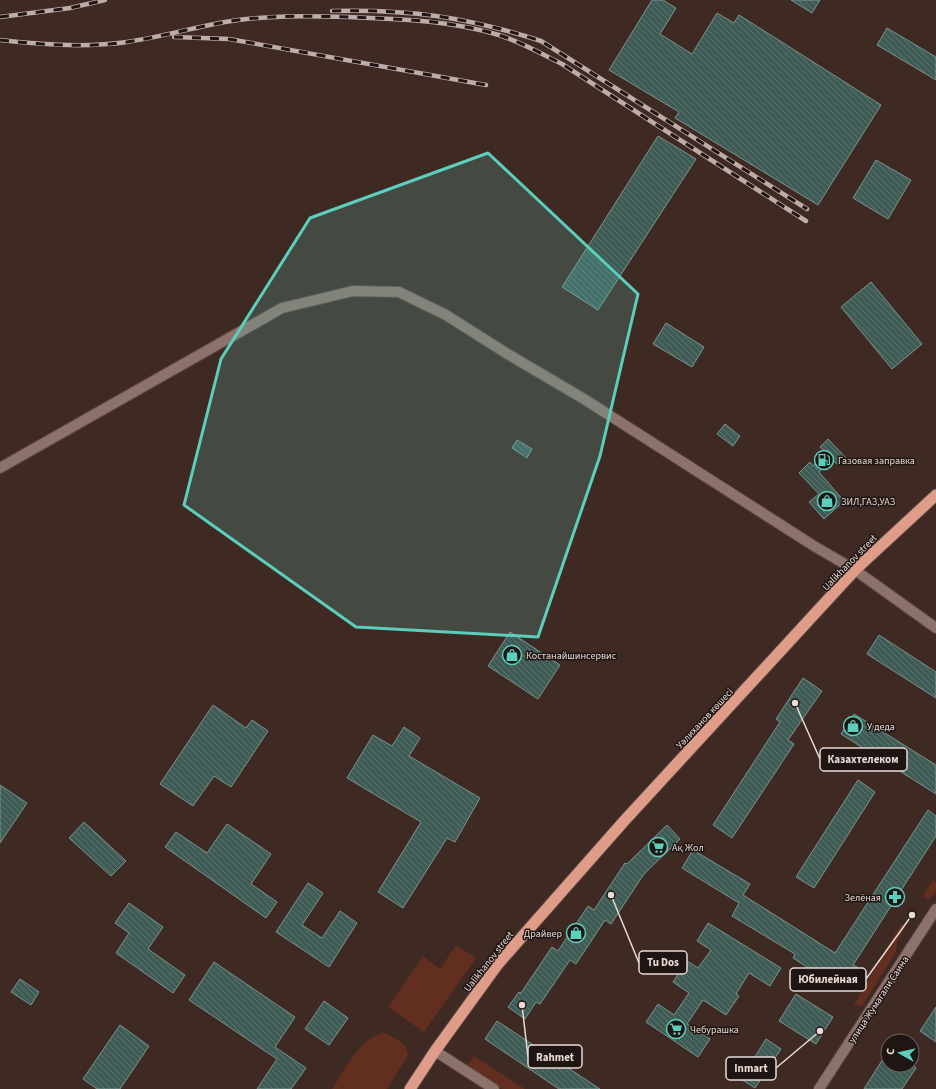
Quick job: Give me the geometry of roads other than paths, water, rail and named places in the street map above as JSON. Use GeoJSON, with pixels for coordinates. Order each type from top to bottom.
{"type":"FeatureCollection","features":[{"type":"Feature","properties":{"kind":"highway","name":"Ualikhanov street"},"geometry":{"type":"LineString","coordinates":[[410,1089],[435,1051],[508,953],[625,820],[855,570],[936,495]]}},
{"type":"Feature","properties":{"kind":"street"},"geometry":{"type":"LineString","coordinates":[[0,468],[282,308],[353,291],[399,292],[446,315],[506,353],[584,399],[814,546],[855,570],[936,628]]}},
{"type":"Feature","properties":{"kind":"street","name":"улица Жумагали Саина"},"geometry":{"type":"LineString","coordinates":[[819,1089],[936,909]]}},
{"type":"Feature","properties":{"kind":"street"},"geometry":{"type":"LineString","coordinates":[[435,1051],[494,1089]]}},
{"type":"Feature","properties":{"kind":"railway"},"geometry":{"type":"LineString","coordinates":[[0,17],[70,8],[105,0]]}},
{"type":"Feature","properties":{"kind":"railway"},"geometry":{"type":"LineString","coordinates":[[332,11],[387,11],[438,16],[488,26],[541,41],[807,209]]}},
{"type":"Feature","properties":{"kind":"railway"},"geometry":{"type":"LineString","coordinates":[[0,40],[64,45],[111,44],[152,38],[225,22],[287,16],[349,17],[424,21],[481,30],[515,41],[562,64],[806,221]]}},
{"type":"Feature","properties":{"kind":"railway"},"geometry":{"type":"LineString","coordinates":[[174,37],[229,39],[486,85]]}},
{"type":"Feature","properties":{"kind":"place","name":"Газовая заправка"},"geometry":{"type":"Point","coordinates":[824,460]}},
{"type":"Feature","properties":{"kind":"place","name":"ЗИЛ,ГАЗ,УАЗ"},"geometry":{"type":"Point","coordinates":[827,501]}},
{"type":"Feature","properties":{"kind":"place","name":"Костанайшинсервис"},"geometry":{"type":"Point","coordinates":[512,655]}},
{"type":"Feature","properties":{"kind":"place","name":"Казахтелеком"},"geometry":{"type":"Point","coordinates":[795,703]}},
{"type":"Feature","properties":{"kind":"place","name":"У деда"},"geometry":{"type":"Point","coordinates":[853,726]}},
{"type":"Feature","properties":{"kind":"place","name":"Ақ Жол"},"geometry":{"type":"Point","coordinates":[658,847]}},
{"type":"Feature","properties":{"kind":"place","name":"Tu Dos"},"geometry":{"type":"Point","coordinates":[611,895]}},
{"type":"Feature","properties":{"kind":"place","name":"Зелёная"},"geometry":{"type":"Point","coordinates":[895,897]}},
{"type":"Feature","properties":{"kind":"place","name":"Юбилейная"},"geometry":{"type":"Point","coordinates":[912,915]}},
{"type":"Feature","properties":{"kind":"place","name":"Драйвер"},"geometry":{"type":"Point","coordinates":[576,933]}},
{"type":"Feature","properties":{"kind":"place","name":"Rahmet"},"geometry":{"type":"Point","coordinates":[522,1005]}},
{"type":"Feature","properties":{"kind":"place","name":"Чебурашка"},"geometry":{"type":"Point","coordinates":[676,1029]}},
{"type":"Feature","properties":{"kind":"place","name":"Inmart"},"geometry":{"type":"Point","coordinates":[820,1031]}}]}
